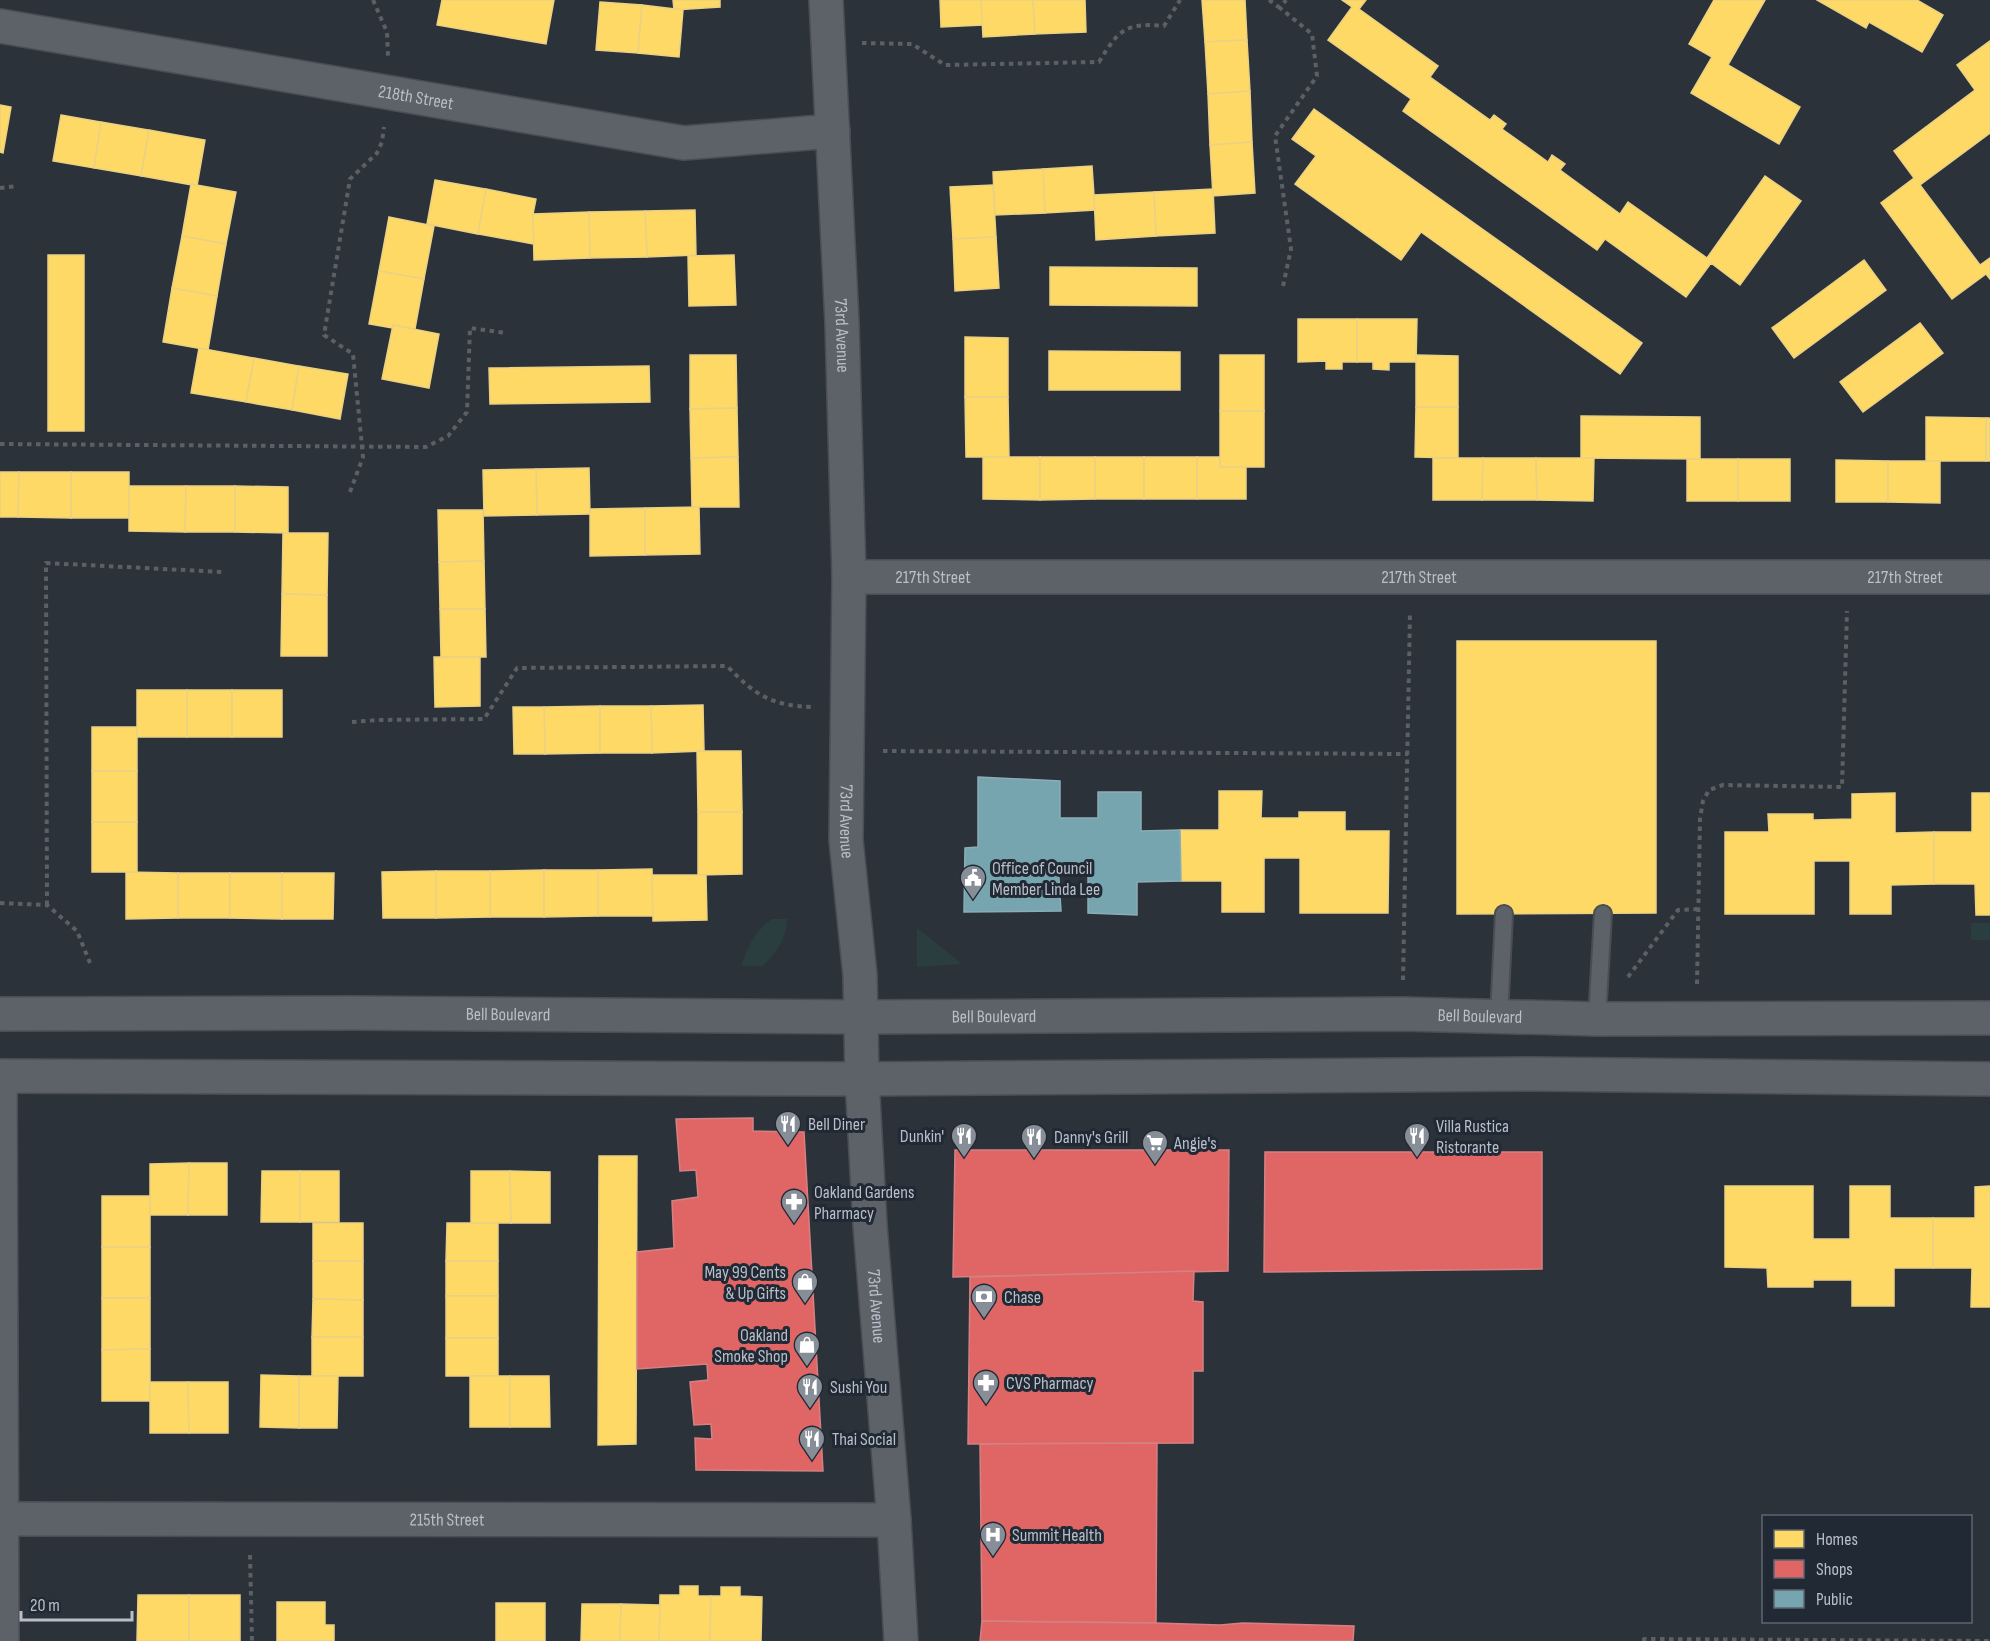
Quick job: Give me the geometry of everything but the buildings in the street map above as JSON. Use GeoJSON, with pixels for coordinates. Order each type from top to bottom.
{"type":"FeatureCollection","features":[{"type":"Feature","properties":{"kind":"street","name":"73rd Avenue"},"geometry":{"type":"LineString","coordinates":[[826,0],[842,323],[849,577],[846,840],[860,975],[862,1079],[870,1225],[894,1520],[901,1641]]}},
{"type":"Feature","properties":{"kind":"street","name":"218th Street"},"geometry":{"type":"LineString","coordinates":[[0,26],[684,143],[833,131]]}},
{"type":"Feature","properties":{"kind":"street","name":"217th Street"},"geometry":{"type":"LineString","coordinates":[[849,577],[1990,577]]}},
{"type":"Feature","properties":{"kind":"street","name":"Bell Boulevard"},"geometry":{"type":"LineString","coordinates":[[0,1014],[353,1013],[862,1017],[1403,1014],[1597,1019],[1990,1018]]}},
{"type":"Feature","properties":{"kind":"street"},"geometry":{"type":"LineString","coordinates":[[2,1641],[0,1076],[862,1079],[1520,1074],[1990,1079]]}},
{"type":"Feature","properties":{"kind":"street","name":"215th Street"},"geometry":{"type":"LineString","coordinates":[[1,1519],[894,1520]]}},
{"type":"Feature","properties":{"kind":"lane"},"geometry":{"type":"LineString","coordinates":[[1499,1017],[1504,914]]}},
{"type":"Feature","properties":{"kind":"lane"},"geometry":{"type":"LineString","coordinates":[[1597,1019],[1603,914]]}},
{"type":"Feature","properties":{"kind":"path"},"geometry":{"type":"LineString","coordinates":[[350,492],[363,457],[353,354],[324,335],[350,179],[377,153],[382,142],[388,93],[387,32],[373,0]]}},
{"type":"Feature","properties":{"kind":"path"},"geometry":{"type":"LineString","coordinates":[[828,42],[912,44],[945,65],[1099,62],[1114,38],[1131,27],[1164,26],[1180,0]]}},
{"type":"Feature","properties":{"kind":"path"},"geometry":{"type":"LineString","coordinates":[[1269,0],[1312,34],[1317,76],[1275,136],[1291,249],[1283,286]]}},
{"type":"Feature","properties":{"kind":"path"},"geometry":{"type":"LineString","coordinates":[[1280,8],[1286,0]]}},
{"type":"Feature","properties":{"kind":"path"},"geometry":{"type":"LineString","coordinates":[[0,188],[16,186]]}},
{"type":"Feature","properties":{"kind":"path"},"geometry":{"type":"LineString","coordinates":[[0,444],[426,447],[448,436],[466,412],[470,328],[506,333]]}},
{"type":"Feature","properties":{"kind":"path"},"geometry":{"type":"LineString","coordinates":[[47,905],[46,563],[223,572]]}},
{"type":"Feature","properties":{"kind":"path"},"geometry":{"type":"LineString","coordinates":[[1403,1014],[1411,577]]}},
{"type":"Feature","properties":{"kind":"path"},"geometry":{"type":"LineString","coordinates":[[1699,1018],[1698,909],[1700,819],[1703,801],[1709,790],[1723,785],[1842,787],[1848,578]]}},
{"type":"Feature","properties":{"kind":"path"},"geometry":{"type":"LineString","coordinates":[[352,722],[484,719],[517,668],[727,666],[749,689],[771,700],[790,706],[848,708]]}},
{"type":"Feature","properties":{"kind":"path"},"geometry":{"type":"LineString","coordinates":[[846,748],[893,751],[1407,754]]}},
{"type":"Feature","properties":{"kind":"path"},"geometry":{"type":"LineString","coordinates":[[0,903],[47,905],[76,931],[90,963]]}},
{"type":"Feature","properties":{"kind":"path"},"geometry":{"type":"LineString","coordinates":[[1597,1019],[1678,910],[1698,909]]}},
{"type":"Feature","properties":{"kind":"path"},"geometry":{"type":"LineString","coordinates":[[250,1519],[252,1641]]}},
{"type":"Feature","properties":{"kind":"path"},"geometry":{"type":"LineString","coordinates":[[1644,1641],[1644,1639],[1990,1641]]}},
{"type":"Feature","properties":{"kind":"green space"},"geometry":{"type":"Polygon","coordinates":[[[772,919],[787,919],[783,939],[776,950],[763,966],[741,966],[753,940],[772,919]]]}},
{"type":"Feature","properties":{"kind":"green space"},"geometry":{"type":"Polygon","coordinates":[[[1971,923],[1990,923],[1990,940],[1971,940],[1971,923]]]}},
{"type":"Feature","properties":{"kind":"green space"},"geometry":{"type":"Polygon","coordinates":[[[917,928],[962,964],[917,967],[917,928]]]}},
{"type":"Feature","properties":{"kind":"place","name":"Office of Council Member Linda Lee"},"geometry":{"type":"Point","coordinates":[973,901]}},
{"type":"Feature","properties":{"kind":"place","name":"Bell Diner"},"geometry":{"type":"Point","coordinates":[788,1147]}},
{"type":"Feature","properties":{"kind":"place","name":"Dunkin'"},"geometry":{"type":"Point","coordinates":[964,1159]}},
{"type":"Feature","properties":{"kind":"place","name":"Villa Rustica Ristorante"},"geometry":{"type":"Point","coordinates":[1417,1159]}},
{"type":"Feature","properties":{"kind":"place","name":"Danny's Grill"},"geometry":{"type":"Point","coordinates":[1034,1160]}},
{"type":"Feature","properties":{"kind":"place","name":"Angie's"},"geometry":{"type":"Point","coordinates":[1155,1166]}},
{"type":"Feature","properties":{"kind":"place","name":"Oakland Gardens Pharmacy"},"geometry":{"type":"Point","coordinates":[794,1225]}},
{"type":"Feature","properties":{"kind":"place","name":"May 99 Cents & Up Gifts"},"geometry":{"type":"Point","coordinates":[805,1305]}},
{"type":"Feature","properties":{"kind":"place","name":"Chase"},"geometry":{"type":"Point","coordinates":[984,1320]}},
{"type":"Feature","properties":{"kind":"place","name":"Oakland Smoke Shop"},"geometry":{"type":"Point","coordinates":[807,1368]}},
{"type":"Feature","properties":{"kind":"place","name":"CVS Pharmacy"},"geometry":{"type":"Point","coordinates":[986,1406]}},
{"type":"Feature","properties":{"kind":"place","name":"Sushi You"},"geometry":{"type":"Point","coordinates":[810,1410]}},
{"type":"Feature","properties":{"kind":"place","name":"Thai Social"},"geometry":{"type":"Point","coordinates":[812,1462]}},
{"type":"Feature","properties":{"kind":"place","name":"Summit Health"},"geometry":{"type":"Point","coordinates":[993,1558]}}]}
